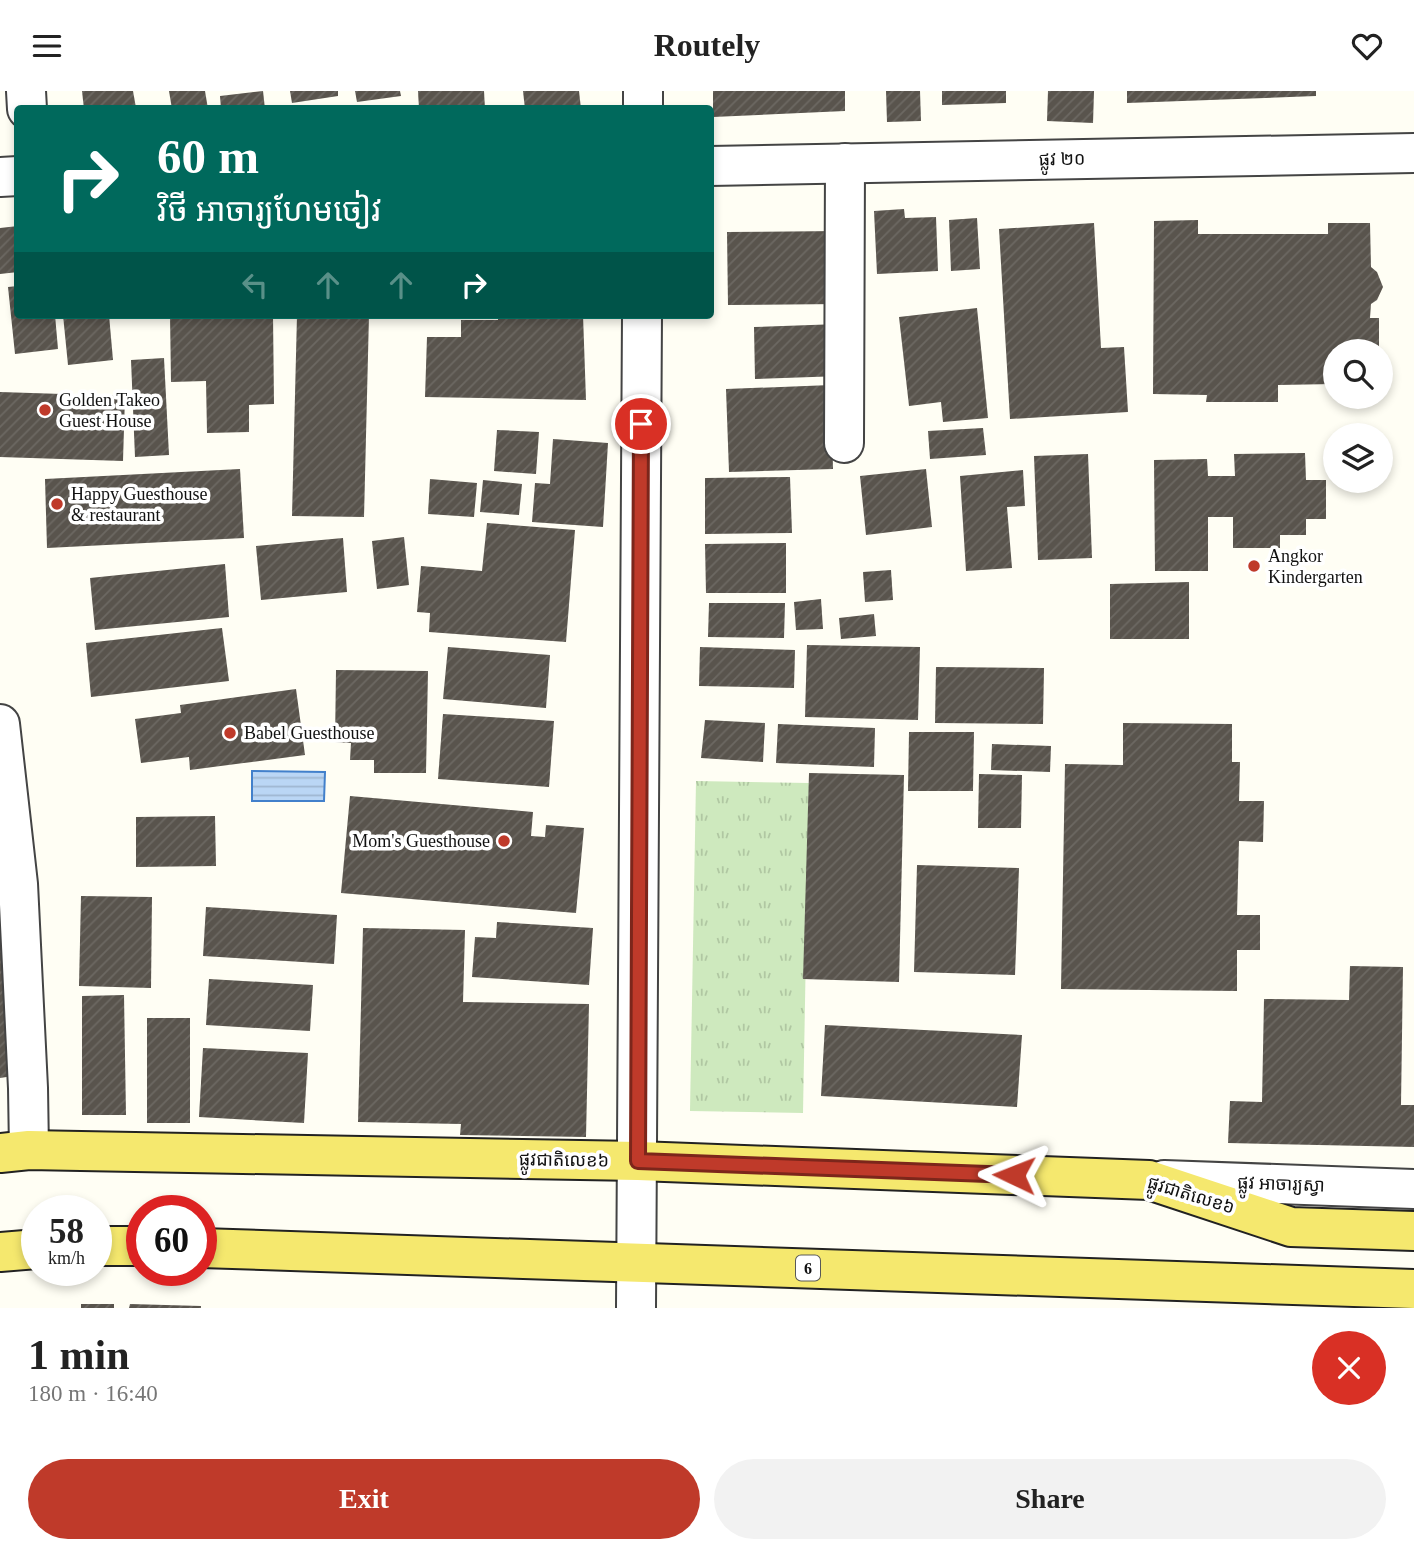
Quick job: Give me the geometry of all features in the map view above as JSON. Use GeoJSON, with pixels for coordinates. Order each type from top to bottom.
{"type":"FeatureCollection","features":[{"type":"Feature","properties":{"kind":"main road","name":"ផ្លូវជាតិលេខ៦"},"geometry":{"type":"LineString","coordinates":[[14,1152],[638,1161],[1149,1180],[1291,1227],[1414,1231]]}},
{"type":"Feature","properties":{"kind":"main road","name":"6"},"geometry":{"type":"LineString","coordinates":[[217,1249],[1414,1289]]}},
{"type":"Feature","properties":{"kind":"main road"},"geometry":{"type":"LineString","coordinates":[[0,1252],[21,1250]]}},
{"type":"Feature","properties":{"kind":"street","name":"ផ្លូវ ២០"},"geometry":{"type":"LineString","coordinates":[[714,166],[1414,153]]}},
{"type":"Feature","properties":{"kind":"street"},"geometry":{"type":"LineString","coordinates":[[844,443],[845,163]]}},
{"type":"Feature","properties":{"kind":"street"},"geometry":{"type":"LineString","coordinates":[[636,1308],[642,319]]}},
{"type":"Feature","properties":{"kind":"street"},"geometry":{"type":"LineString","coordinates":[[0,724],[18,884],[14,1152]]}},
{"type":"Feature","properties":{"kind":"street","name":"ផ្លូវ អាចារ្យស្វា"},"geometry":{"type":"LineString","coordinates":[[1149,1180],[1414,1189]]}},
{"type":"Feature","properties":{"kind":"green space"},"geometry":{"type":"Polygon","coordinates":[[[696,781],[809,783],[803,1113],[690,1111],[696,781]]]}},
{"type":"Feature","properties":{"kind":"water"},"geometry":{"type":"Polygon","coordinates":[[[252,771],[325,772],[324,801],[252,801],[252,771]]]}},
{"type":"Feature","properties":{"kind":"building"},"geometry":{"type":"Polygon","coordinates":[[[82,91],[133,91],[135,105],[84,105],[82,91]]]}},
{"type":"Feature","properties":{"kind":"building"},"geometry":{"type":"Polygon","coordinates":[[[169,91],[205,91],[207,105],[171,105],[169,91]]]}},
{"type":"Feature","properties":{"kind":"building"},"geometry":{"type":"Polygon","coordinates":[[[263,91],[265,105],[221,105],[220,96],[263,91]]]}},
{"type":"Feature","properties":{"kind":"building"},"geometry":{"type":"Polygon","coordinates":[[[290,91],[338,91],[338,96],[292,103],[290,91]]]}},
{"type":"Feature","properties":{"kind":"building"},"geometry":{"type":"Polygon","coordinates":[[[355,91],[400,91],[401,96],[357,102],[355,91]]]}},
{"type":"Feature","properties":{"kind":"building"},"geometry":{"type":"Polygon","coordinates":[[[418,91],[484,91],[485,105],[419,105],[418,91]]]}},
{"type":"Feature","properties":{"kind":"building"},"geometry":{"type":"Polygon","coordinates":[[[523,91],[579,91],[581,105],[525,105],[523,91]]]}},
{"type":"Feature","properties":{"kind":"building"},"geometry":{"type":"Polygon","coordinates":[[[713,91],[845,91],[845,111],[714,117],[713,91]]]}},
{"type":"Feature","properties":{"kind":"building"},"geometry":{"type":"Polygon","coordinates":[[[886,91],[920,91],[921,121],[887,122],[886,91]]]}},
{"type":"Feature","properties":{"kind":"building"},"geometry":{"type":"Polygon","coordinates":[[[942,91],[1006,91],[1006,103],[942,105],[942,91]]]}},
{"type":"Feature","properties":{"kind":"building"},"geometry":{"type":"Polygon","coordinates":[[[1048,91],[1094,91],[1093,123],[1047,121],[1048,91]]]}},
{"type":"Feature","properties":{"kind":"building"},"geometry":{"type":"Polygon","coordinates":[[[1127,91],[1316,91],[1316,96],[1127,103],[1127,91]]]}},
{"type":"Feature","properties":{"kind":"building"},"geometry":{"type":"Polygon","coordinates":[[[904,209],[905,218],[936,217],[938,271],[877,274],[874,211],[904,209]]]}},
{"type":"Feature","properties":{"kind":"building"},"geometry":{"type":"Polygon","coordinates":[[[977,218],[980,269],[951,271],[949,220],[977,218]]]}},
{"type":"Feature","properties":{"kind":"building"},"geometry":{"type":"Polygon","coordinates":[[[1198,220],[1198,234],[1328,234],[1328,223],[1370,223],[1371,267],[1377,272],[1383,287],[1377,300],[1371,304],[1370,318],[1379,318],[1379,339],[1323,339],[1323,384],[1278,385],[1278,402],[1206,402],[1207,395],[1153,394],[1154,221],[1198,220]]]}},
{"type":"Feature","properties":{"kind":"building"},"geometry":{"type":"Polygon","coordinates":[[[1094,223],[1101,348],[1124,347],[1128,412],[1010,419],[999,229],[1094,223]]]}},
{"type":"Feature","properties":{"kind":"building"},"geometry":{"type":"Polygon","coordinates":[[[14,226],[14,272],[0,274],[0,228],[14,226]]]}},
{"type":"Feature","properties":{"kind":"building"},"geometry":{"type":"Polygon","coordinates":[[[840,231],[840,304],[728,305],[727,232],[840,231]]]}},
{"type":"Feature","properties":{"kind":"building"},"geometry":{"type":"Polygon","coordinates":[[[14,286],[14,319],[55,319],[58,349],[15,354],[8,287],[14,286]]]}},
{"type":"Feature","properties":{"kind":"building"},"geometry":{"type":"Polygon","coordinates":[[[977,308],[988,418],[943,422],[941,402],[909,406],[899,317],[977,308]]]}},
{"type":"Feature","properties":{"kind":"building"},"geometry":{"type":"Polygon","coordinates":[[[63,319],[109,319],[113,360],[68,365],[63,319]]]}},
{"type":"Feature","properties":{"kind":"building"},"geometry":{"type":"Polygon","coordinates":[[[170,319],[273,319],[274,404],[249,405],[249,432],[207,433],[206,381],[171,382],[170,319]]]}},
{"type":"Feature","properties":{"kind":"building"},"geometry":{"type":"Polygon","coordinates":[[[297,319],[369,319],[364,517],[292,516],[297,319]]]}},
{"type":"Feature","properties":{"kind":"building"},"geometry":{"type":"Polygon","coordinates":[[[583,319],[586,400],[425,397],[427,337],[461,337],[461,320],[583,319]]]}},
{"type":"Feature","properties":{"kind":"building"},"geometry":{"type":"Polygon","coordinates":[[[839,324],[841,376],[755,379],[754,327],[839,324]]]}},
{"type":"Feature","properties":{"kind":"building"},"geometry":{"type":"Polygon","coordinates":[[[164,358],[169,455],[135,457],[131,360],[164,358]]]}},
{"type":"Feature","properties":{"kind":"building"},"geometry":{"type":"Polygon","coordinates":[[[831,385],[833,469],[729,472],[726,389],[831,385]]]}},
{"type":"Feature","properties":{"kind":"building"},"geometry":{"type":"Polygon","coordinates":[[[0,392],[125,396],[123,461],[0,457],[0,392]]]}},
{"type":"Feature","properties":{"kind":"building"},"geometry":{"type":"Polygon","coordinates":[[[983,428],[986,455],[930,459],[928,431],[983,428]]]}},
{"type":"Feature","properties":{"kind":"building"},"geometry":{"type":"Polygon","coordinates":[[[497,430],[539,432],[536,474],[494,471],[497,430]]]}},
{"type":"Feature","properties":{"kind":"building"},"geometry":{"type":"Polygon","coordinates":[[[553,439],[608,443],[603,527],[532,522],[535,483],[550,484],[553,439]]]}},
{"type":"Feature","properties":{"kind":"building"},"geometry":{"type":"Polygon","coordinates":[[[1305,453],[1306,480],[1323,480],[1326,519],[1306,519],[1306,535],[1280,535],[1280,548],[1233,548],[1233,517],[1208,517],[1208,571],[1155,571],[1154,460],[1207,459],[1208,476],[1235,476],[1234,454],[1305,453]]]}},
{"type":"Feature","properties":{"kind":"building"},"geometry":{"type":"Polygon","coordinates":[[[1088,454],[1092,558],[1038,560],[1034,456],[1088,454]]]}},
{"type":"Feature","properties":{"kind":"building"},"geometry":{"type":"Polygon","coordinates":[[[240,469],[244,538],[47,548],[45,479],[240,469]]]}},
{"type":"Feature","properties":{"kind":"building"},"geometry":{"type":"Polygon","coordinates":[[[926,469],[932,527],[866,535],[860,476],[926,469]]]}},
{"type":"Feature","properties":{"kind":"building"},"geometry":{"type":"Polygon","coordinates":[[[1023,470],[1025,506],[1007,507],[1012,568],[966,571],[960,476],[1023,470]]]}},
{"type":"Feature","properties":{"kind":"building"},"geometry":{"type":"Polygon","coordinates":[[[790,477],[792,533],[705,534],[705,478],[790,477]]]}},
{"type":"Feature","properties":{"kind":"building"},"geometry":{"type":"Polygon","coordinates":[[[430,479],[477,483],[474,517],[428,514],[430,479]]]}},
{"type":"Feature","properties":{"kind":"building"},"geometry":{"type":"Polygon","coordinates":[[[483,480],[522,484],[519,515],[480,512],[483,480]]]}},
{"type":"Feature","properties":{"kind":"building"},"geometry":{"type":"Polygon","coordinates":[[[487,523],[575,530],[566,642],[429,632],[430,613],[417,612],[421,566],[482,571],[487,523]]]}},
{"type":"Feature","properties":{"kind":"building"},"geometry":{"type":"Polygon","coordinates":[[[404,537],[409,585],[377,589],[372,541],[404,537]]]}},
{"type":"Feature","properties":{"kind":"building"},"geometry":{"type":"Polygon","coordinates":[[[343,538],[347,592],[261,600],[256,546],[343,538]]]}},
{"type":"Feature","properties":{"kind":"building"},"geometry":{"type":"Polygon","coordinates":[[[786,543],[786,593],[706,593],[705,544],[786,543]]]}},
{"type":"Feature","properties":{"kind":"building"},"geometry":{"type":"Polygon","coordinates":[[[225,564],[229,617],[95,630],[90,578],[225,564]]]}},
{"type":"Feature","properties":{"kind":"building"},"geometry":{"type":"Polygon","coordinates":[[[891,570],[893,600],[865,602],[863,572],[891,570]]]}},
{"type":"Feature","properties":{"kind":"building"},"geometry":{"type":"Polygon","coordinates":[[[1189,582],[1189,639],[1110,639],[1110,584],[1189,582]]]}},
{"type":"Feature","properties":{"kind":"building"},"geometry":{"type":"Polygon","coordinates":[[[821,599],[823,629],[796,630],[794,602],[821,599]]]}},
{"type":"Feature","properties":{"kind":"building"},"geometry":{"type":"Polygon","coordinates":[[[709,603],[785,603],[784,638],[708,637],[709,603]]]}},
{"type":"Feature","properties":{"kind":"building"},"geometry":{"type":"Polygon","coordinates":[[[874,614],[876,636],[841,639],[839,618],[874,614]]]}},
{"type":"Feature","properties":{"kind":"building"},"geometry":{"type":"Polygon","coordinates":[[[222,628],[229,681],[91,697],[86,643],[222,628]]]}},
{"type":"Feature","properties":{"kind":"building"},"geometry":{"type":"Polygon","coordinates":[[[807,645],[920,647],[918,720],[805,717],[807,645]]]}},
{"type":"Feature","properties":{"kind":"building"},"geometry":{"type":"Polygon","coordinates":[[[448,647],[550,655],[546,708],[443,699],[448,647]]]}},
{"type":"Feature","properties":{"kind":"building"},"geometry":{"type":"Polygon","coordinates":[[[700,647],[795,650],[794,688],[699,686],[700,647]]]}},
{"type":"Feature","properties":{"kind":"building"},"geometry":{"type":"Polygon","coordinates":[[[936,667],[1044,668],[1043,724],[935,723],[936,667]]]}},
{"type":"Feature","properties":{"kind":"building"},"geometry":{"type":"Polygon","coordinates":[[[336,670],[428,671],[426,773],[374,773],[374,760],[350,760],[351,743],[335,742],[336,670]]]}},
{"type":"Feature","properties":{"kind":"building"},"geometry":{"type":"Polygon","coordinates":[[[296,689],[305,755],[190,770],[189,757],[141,763],[135,719],[181,713],[180,705],[296,689]]]}},
{"type":"Feature","properties":{"kind":"building"},"geometry":{"type":"Polygon","coordinates":[[[443,714],[554,721],[549,787],[438,779],[443,714]]]}},
{"type":"Feature","properties":{"kind":"building"},"geometry":{"type":"Polygon","coordinates":[[[705,720],[765,723],[763,762],[701,758],[705,720]]]}},
{"type":"Feature","properties":{"kind":"building"},"geometry":{"type":"Polygon","coordinates":[[[1123,723],[1232,724],[1232,762],[1240,762],[1239,801],[1264,801],[1263,842],[1239,841],[1237,915],[1260,915],[1260,950],[1237,950],[1237,991],[1061,989],[1065,764],[1123,765],[1123,723]]]}},
{"type":"Feature","properties":{"kind":"building"},"geometry":{"type":"Polygon","coordinates":[[[778,724],[875,728],[874,767],[776,763],[778,724]]]}},
{"type":"Feature","properties":{"kind":"building"},"geometry":{"type":"Polygon","coordinates":[[[909,732],[974,732],[973,791],[908,791],[909,732]]]}},
{"type":"Feature","properties":{"kind":"building"},"geometry":{"type":"Polygon","coordinates":[[[992,744],[1051,746],[1050,772],[991,770],[992,744]]]}},
{"type":"Feature","properties":{"kind":"building"},"geometry":{"type":"Polygon","coordinates":[[[809,773],[904,775],[899,982],[803,979],[809,773]]]}},
{"type":"Feature","properties":{"kind":"building"},"geometry":{"type":"Polygon","coordinates":[[[979,774],[1022,775],[1021,828],[978,828],[979,774]]]}},
{"type":"Feature","properties":{"kind":"building"},"geometry":{"type":"Polygon","coordinates":[[[350,796],[533,812],[531,836],[545,837],[546,825],[584,828],[576,913],[341,893],[350,796]]]}},
{"type":"Feature","properties":{"kind":"building"},"geometry":{"type":"Polygon","coordinates":[[[215,816],[216,866],[136,867],[136,817],[215,816]]]}},
{"type":"Feature","properties":{"kind":"building"},"geometry":{"type":"Polygon","coordinates":[[[917,865],[1019,868],[1015,975],[914,972],[917,865]]]}},
{"type":"Feature","properties":{"kind":"building"},"geometry":{"type":"Polygon","coordinates":[[[81,896],[152,897],[151,988],[79,986],[81,896]]]}},
{"type":"Feature","properties":{"kind":"building"},"geometry":{"type":"Polygon","coordinates":[[[0,897],[13,1076],[0,1078],[0,897]]]}},
{"type":"Feature","properties":{"kind":"building"},"geometry":{"type":"Polygon","coordinates":[[[206,907],[337,915],[334,964],[203,956],[206,907]]]}},
{"type":"Feature","properties":{"kind":"building"},"geometry":{"type":"Polygon","coordinates":[[[497,922],[593,928],[589,985],[472,977],[475,937],[496,938],[497,922]]]}},
{"type":"Feature","properties":{"kind":"building"},"geometry":{"type":"Polygon","coordinates":[[[363,928],[465,930],[463,1002],[589,1004],[586,1137],[460,1135],[461,1124],[358,1122],[363,928]]]}},
{"type":"Feature","properties":{"kind":"building"},"geometry":{"type":"Polygon","coordinates":[[[1350,966],[1403,967],[1401,1105],[1414,1105],[1414,1147],[1228,1143],[1230,1101],[1262,1102],[1264,999],[1349,1000],[1350,966]]]}},
{"type":"Feature","properties":{"kind":"building"},"geometry":{"type":"Polygon","coordinates":[[[209,979],[313,985],[310,1031],[206,1025],[209,979]]]}},
{"type":"Feature","properties":{"kind":"building"},"geometry":{"type":"Polygon","coordinates":[[[124,995],[126,1115],[82,1115],[82,996],[124,995]]]}},
{"type":"Feature","properties":{"kind":"building"},"geometry":{"type":"Polygon","coordinates":[[[147,1018],[190,1018],[190,1123],[147,1123],[147,1018]]]}},
{"type":"Feature","properties":{"kind":"building"},"geometry":{"type":"Polygon","coordinates":[[[825,1025],[1022,1035],[1017,1107],[821,1096],[825,1025]]]}},
{"type":"Feature","properties":{"kind":"building"},"geometry":{"type":"Polygon","coordinates":[[[203,1048],[308,1053],[304,1123],[199,1117],[203,1048]]]}},
{"type":"Feature","properties":{"kind":"building"},"geometry":{"type":"Polygon","coordinates":[[[81,1304],[114,1304],[114,1308],[81,1308],[81,1304]]]}},
{"type":"Feature","properties":{"kind":"building"},"geometry":{"type":"Polygon","coordinates":[[[130,1304],[201,1306],[201,1308],[129,1308],[130,1304]]]}},
{"type":"Feature","properties":{"kind":"place","name":"Golden Takeo Guest House"},"geometry":{"type":"Point","coordinates":[45,410]}},
{"type":"Feature","properties":{"kind":"place","name":"Happy Guesthouse & restaurant"},"geometry":{"type":"Point","coordinates":[57,504]}},
{"type":"Feature","properties":{"kind":"place","name":"Angkor Kindergarten"},"geometry":{"type":"Point","coordinates":[1254,566]}},
{"type":"Feature","properties":{"kind":"place","name":"Babel Guesthouse"},"geometry":{"type":"Point","coordinates":[230,733]}},
{"type":"Feature","properties":{"kind":"place","name":"Mom's Guesthouse"},"geometry":{"type":"Point","coordinates":[504,841]}},
{"type":"Feature","properties":{"kind":"route"},"geometry":{"type":"LineString","coordinates":[[641,424],[638,1161],[1014,1175]]}}]}
